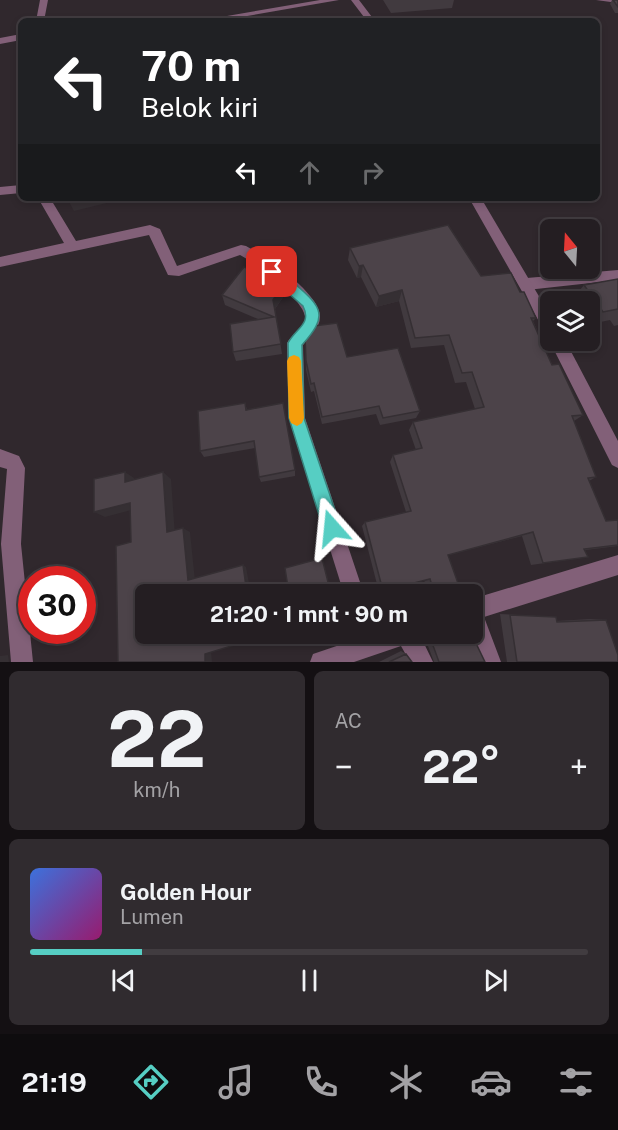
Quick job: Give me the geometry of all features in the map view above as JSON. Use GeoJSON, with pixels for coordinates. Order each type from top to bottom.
{"type":"FeatureCollection","features":[{"type":"Feature","properties":{"kind":"street"},"geometry":{"type":"LineString","coordinates":[[41,18],[44,0]]}},
{"type":"Feature","properties":{"kind":"street"},"geometry":{"type":"LineString","coordinates":[[221,18],[335,0]]}},
{"type":"Feature","properties":{"kind":"street"},"geometry":{"type":"LineString","coordinates":[[355,0],[368,18]]}},
{"type":"Feature","properties":{"kind":"street"},"geometry":{"type":"LineString","coordinates":[[600,0],[618,1]]}},
{"type":"Feature","properties":{"kind":"street"},"geometry":{"type":"LineString","coordinates":[[0,41],[18,38]]}},
{"type":"Feature","properties":{"kind":"street"},"geometry":{"type":"LineString","coordinates":[[0,190],[18,189]]}},
{"type":"Feature","properties":{"kind":"street"},"geometry":{"type":"LineString","coordinates":[[46,201],[72,245]]}},
{"type":"Feature","properties":{"kind":"street"},"geometry":{"type":"LineString","coordinates":[[477,201],[540,309]]}},
{"type":"Feature","properties":{"kind":"street"},"geometry":{"type":"LineString","coordinates":[[0,262],[150,230],[155,232],[170,268],[179,271],[242,250],[255,257],[307,302],[313,312],[312,325],[295,343],[297,418],[351,584]]}},
{"type":"Feature","properties":{"kind":"street"},"geometry":{"type":"LineString","coordinates":[[527,284],[618,274]]}},
{"type":"Feature","properties":{"kind":"street"},"geometry":{"type":"LineString","coordinates":[[563,351],[618,459]]}},
{"type":"Feature","properties":{"kind":"street"},"geometry":{"type":"LineString","coordinates":[[0,458],[13,462],[16,468],[11,544],[22,662]]}},
{"type":"Feature","properties":{"kind":"street"},"geometry":{"type":"LineString","coordinates":[[483,608],[618,565]]}},
{"type":"Feature","properties":{"kind":"street"},"geometry":{"type":"LineString","coordinates":[[483,643],[490,662]]}},
{"type":"Feature","properties":{"kind":"street"},"geometry":{"type":"LineString","coordinates":[[321,662],[358,644]]}},
{"type":"Feature","properties":{"kind":"street"},"geometry":{"type":"LineString","coordinates":[[413,644],[422,662]]}},
{"type":"Feature","properties":{"kind":"building"},"geometry":{"type":"Polygon","coordinates":[[[17,66],[18,66],[18,134],[17,66]]]}},
{"type":"Feature","properties":{"kind":"building"},"geometry":{"type":"Polygon","coordinates":[[[448,225],[481,276],[511,273],[520,292],[524,292],[536,318],[531,318],[540,338],[540,351],[546,351],[552,365],[559,364],[583,415],[572,416],[596,477],[588,478],[606,521],[618,520],[618,545],[584,549],[588,557],[543,563],[533,532],[448,555],[458,584],[431,584],[430,579],[410,584],[381,584],[365,522],[411,511],[393,455],[422,448],[413,422],[484,407],[472,372],[462,373],[449,335],[415,338],[402,290],[379,296],[363,265],[359,266],[350,248],[448,225]]]}},
{"type":"Feature","properties":{"kind":"building"},"geometry":{"type":"Polygon","coordinates":[[[244,267],[285,282],[273,300],[281,344],[233,352],[230,324],[274,317],[222,295],[244,267]]]}},
{"type":"Feature","properties":{"kind":"building"},"geometry":{"type":"Polygon","coordinates":[[[618,279],[618,309],[603,312],[600,308],[600,291],[588,291],[584,285],[618,279]]]}},
{"type":"Feature","properties":{"kind":"building"},"geometry":{"type":"Polygon","coordinates":[[[337,323],[347,357],[398,348],[420,411],[383,418],[379,406],[322,417],[306,361],[305,336],[314,326],[337,323]]]}},
{"type":"Feature","properties":{"kind":"building"},"geometry":{"type":"Polygon","coordinates":[[[245,403],[246,410],[283,403],[295,470],[259,477],[254,441],[200,451],[198,411],[245,403]]]}},
{"type":"Feature","properties":{"kind":"building"},"geometry":{"type":"Polygon","coordinates":[[[125,472],[125,482],[163,472],[167,532],[183,528],[188,580],[243,565],[246,584],[135,584],[135,644],[238,644],[205,654],[205,662],[118,662],[116,546],[131,542],[130,503],[94,512],[94,479],[125,472]]]}},
{"type":"Feature","properties":{"kind":"building"},"geometry":{"type":"Polygon","coordinates":[[[322,558],[328,584],[287,584],[285,568],[322,558]]]}},
{"type":"Feature","properties":{"kind":"building"},"geometry":{"type":"Polygon","coordinates":[[[510,615],[556,617],[557,622],[606,620],[618,655],[618,662],[517,662],[510,615]]]}},
{"type":"Feature","properties":{"kind":"building"},"geometry":{"type":"Polygon","coordinates":[[[432,644],[476,644],[485,662],[439,662],[432,644]]]}},
{"type":"Feature","properties":{"kind":"building"},"geometry":{"type":"Polygon","coordinates":[[[406,654],[412,662],[389,662],[406,654]]]}},
{"type":"Feature","properties":{"kind":"slow traffic"},"geometry":{"type":"LineString","coordinates":[[294,361],[297,418]]}},
{"type":"Feature","properties":{"kind":"route"},"geometry":{"type":"LineString","coordinates":[[272,272],[307,302],[313,312],[312,325],[295,343],[297,418],[332,528]]}}]}
